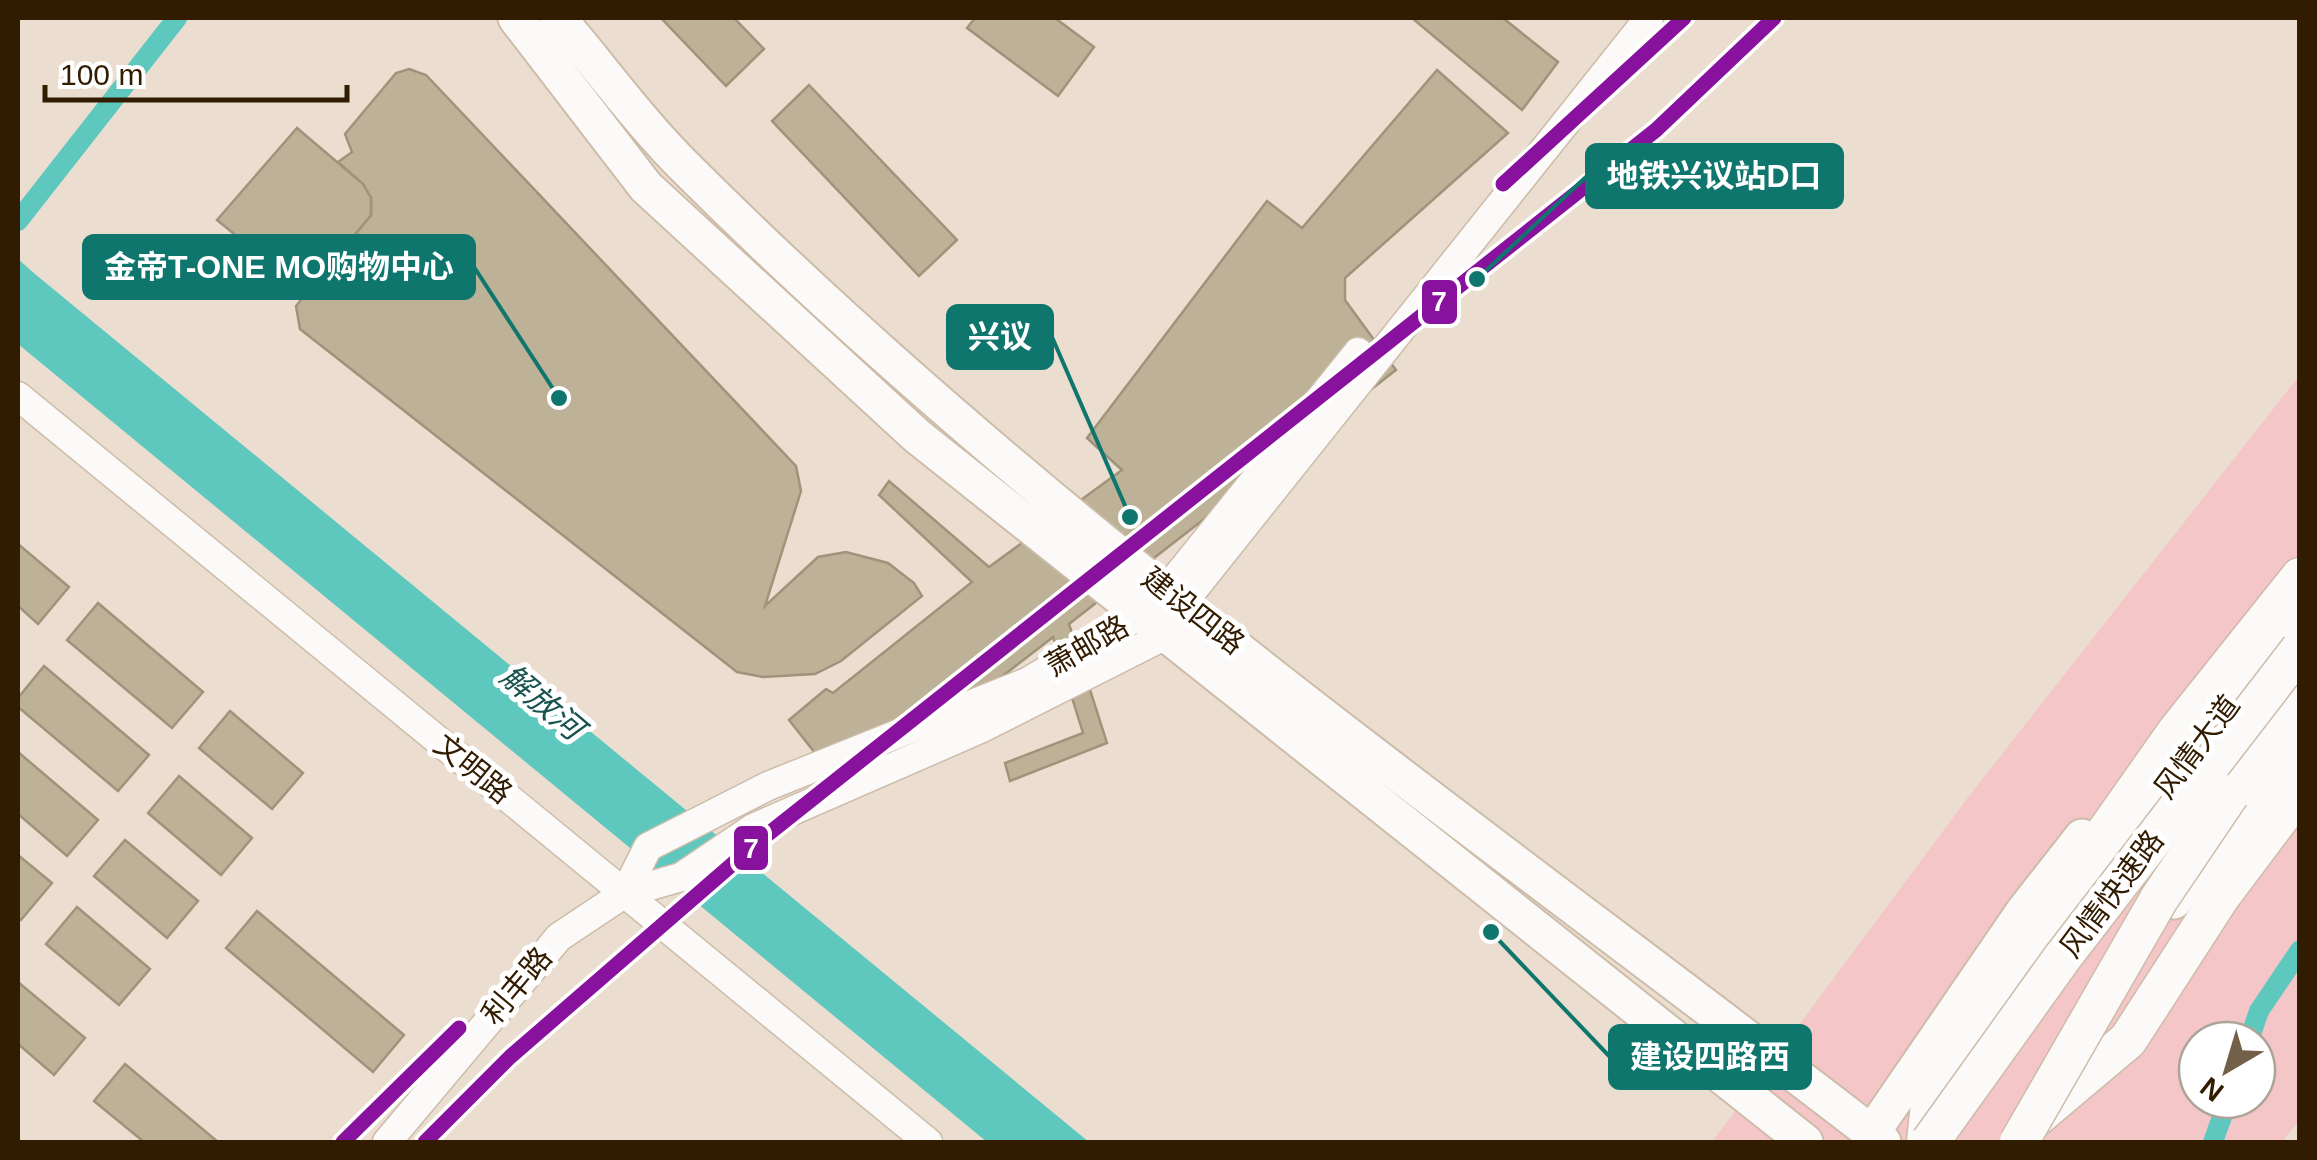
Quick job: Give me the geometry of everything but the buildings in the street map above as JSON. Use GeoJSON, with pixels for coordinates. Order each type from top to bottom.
{"type":"FeatureCollection","features":[{"type":"Feature","properties":{"kind":"highway"},"geometry":{"type":"LineString","coordinates":[[1928,1142],[1932,1094],[1972,1022],[2178,732],[2295,594]]}},
{"type":"Feature","properties":{"kind":"highway","name":"风情快速路"},"geometry":{"type":"LineString","coordinates":[[1928,1142],[2062,958],[2300,650]]}},
{"type":"Feature","properties":{"kind":"highway","name":"风情快速路"},"geometry":{"type":"LineString","coordinates":[[2012,1142],[2159,899],[2230,794],[2300,705]]}},
{"type":"Feature","properties":{"kind":"highway"},"geometry":{"type":"LineString","coordinates":[[2012,1142],[2128,1040],[2221,896],[2300,791]]}},
{"type":"Feature","properties":{"kind":"main road","name":"建设四路"},"geometry":{"type":"LineString","coordinates":[[516,18],[646,187],[917,436],[1805,1142]]}},
{"type":"Feature","properties":{"kind":"main road","name":"建设四路"},"geometry":{"type":"LineString","coordinates":[[558,18],[686,168],[922,388],[1174,597],[1877,1138]]}},
{"type":"Feature","properties":{"kind":"main road"},"geometry":{"type":"LineString","coordinates":[[1877,1138],[2024,912],[2300,556]]}},
{"type":"Feature","properties":{"kind":"main road","name":"风情大道"},"geometry":{"type":"LineString","coordinates":[[1946,1142],[1992,1029],[2295,594]]}},
{"type":"Feature","properties":{"kind":"main road"},"geometry":{"type":"LineString","coordinates":[[2012,1142],[2060,1034],[2218,849],[2300,743]]}},
{"type":"Feature","properties":{"kind":"street"},"geometry":{"type":"LineString","coordinates":[[624,893],[681,877],[753,828],[980,729],[1153,625],[1629,18]]}},
{"type":"Feature","properties":{"kind":"street"},"geometry":{"type":"LineString","coordinates":[[1174,597],[1457,258],[1649,18]]}},
{"type":"Feature","properties":{"kind":"street","name":"文明路"},"geometry":{"type":"LineString","coordinates":[[18,396],[928,1142]]}},
{"type":"Feature","properties":{"kind":"street","name":"萧邮路"},"geometry":{"type":"LineString","coordinates":[[624,893],[648,848],[768,786],[1027,682],[1153,625]]}},
{"type":"Feature","properties":{"kind":"street","name":"利丰路"},"geometry":{"type":"LineString","coordinates":[[387,1142],[558,937],[624,893]]}},
{"type":"Feature","properties":{"kind":"shaded area"},"geometry":{"type":"Polygon","coordinates":[[[2299,376],[2300,1119],[2282,1142],[1712,1142],[1969,796],[2299,376]]]}},
{"type":"Feature","properties":{"kind":"water","name":"解放河"},"geometry":{"type":"Polygon","coordinates":[[[18,259],[1089,1142],[987,1142],[18,344],[18,259]]]}},
{"type":"Feature","properties":{"kind":"waterway"},"geometry":{"type":"LineString","coordinates":[[18,221],[177,18]]}},
{"type":"Feature","properties":{"kind":"waterway"},"geometry":{"type":"LineString","coordinates":[[2256,1020],[2300,950]]}},
{"type":"Feature","properties":{"kind":"waterway"},"geometry":{"type":"LineString","coordinates":[[2213,1142],[2221,1120]]}},
{"type":"Feature","properties":{"kind":"transit line","name":"7"},"geometry":{"type":"LineString","coordinates":[[1503,184],[1684,18]]}},
{"type":"Feature","properties":{"kind":"transit line","name":"7"},"geometry":{"type":"LineString","coordinates":[[425,1142],[510,1057],[758,842],[1656,130],[1774,18]]}},
{"type":"Feature","properties":{"kind":"transit line","name":"7"},"geometry":{"type":"LineString","coordinates":[[343,1142],[459,1028]]}},
{"type":"Feature","properties":{"kind":"place","name":"地铁兴议站D口"},"geometry":{"type":"Point","coordinates":[1477,279]}},
{"type":"Feature","properties":{"kind":"place","name":"金帝T-ONE MO购物中心"},"geometry":{"type":"Point","coordinates":[559,398]}},
{"type":"Feature","properties":{"kind":"place","name":"兴议"},"geometry":{"type":"Point","coordinates":[1130,517]}},
{"type":"Feature","properties":{"kind":"place","name":"建设四路西"},"geometry":{"type":"Point","coordinates":[1491,932]}}]}
